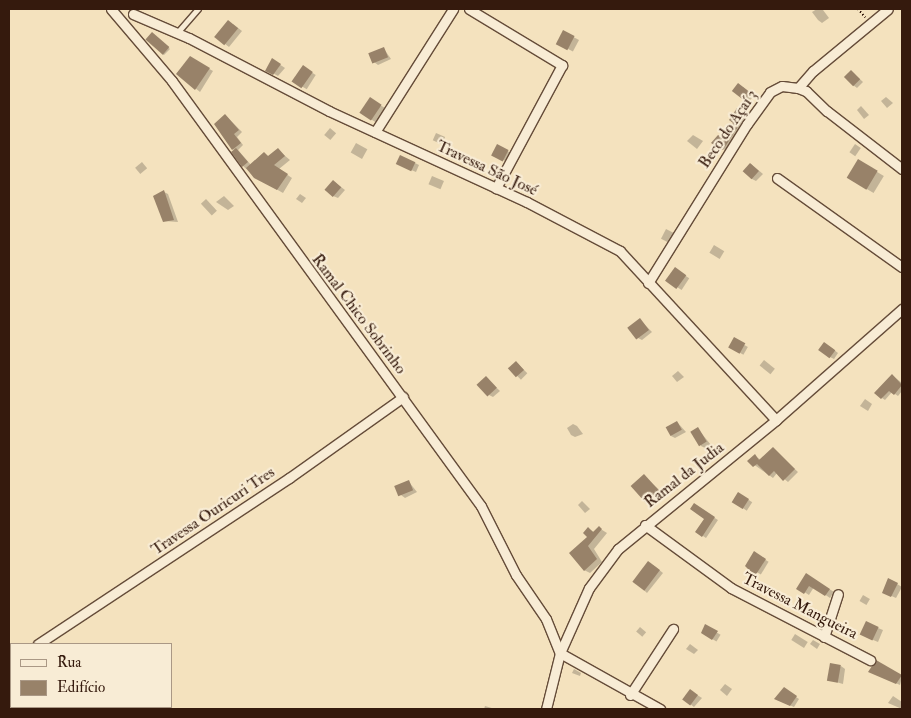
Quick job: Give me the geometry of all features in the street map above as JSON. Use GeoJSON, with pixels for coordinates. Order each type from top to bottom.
{"type":"FeatureCollection","features":[{"type":"Feature","properties":{"kind":"street","name":"Ramal Chico Sobrinho"},"geometry":{"type":"LineString","coordinates":[[111,9],[125,22],[403,397],[480,506],[516,575],[546,619],[560,653]]}},
{"type":"Feature","properties":{"kind":"street"},"geometry":{"type":"LineString","coordinates":[[375,132],[453,9]]}},
{"type":"Feature","properties":{"kind":"street"},"geometry":{"type":"LineString","coordinates":[[469,9],[562,65],[496,188]]}},
{"type":"Feature","properties":{"kind":"street"},"geometry":{"type":"LineString","coordinates":[[888,9],[798,88],[806,91],[827,111],[902,169]]}},
{"type":"Feature","properties":{"kind":"street"},"geometry":{"type":"LineString","coordinates":[[125,22],[136,11]]}},
{"type":"Feature","properties":{"kind":"street","name":"Travessa São José"},"geometry":{"type":"LineString","coordinates":[[136,11],[328,112],[496,188],[620,252],[776,420]]}},
{"type":"Feature","properties":{"kind":"street","name":"Beco do Açaí 3"},"geometry":{"type":"LineString","coordinates":[[648,283],[770,92],[782,86],[798,88]]}},
{"type":"Feature","properties":{"kind":"street"},"geometry":{"type":"LineString","coordinates":[[777,178],[902,266]]}},
{"type":"Feature","properties":{"kind":"street","name":"Ramal da Judia"},"geometry":{"type":"LineString","coordinates":[[546,709],[560,653],[599,572],[618,549],[645,525],[776,420],[902,309]]}},
{"type":"Feature","properties":{"kind":"street","name":"Travessa Ouricuri Tres"},"geometry":{"type":"LineString","coordinates":[[40,643],[281,483],[403,397]]}},
{"type":"Feature","properties":{"kind":"street","name":"Travessa Mangueira"},"geometry":{"type":"LineString","coordinates":[[645,525],[731,588],[870,660]]}},
{"type":"Feature","properties":{"kind":"street"},"geometry":{"type":"LineString","coordinates":[[824,637],[838,594]]}},
{"type":"Feature","properties":{"kind":"street"},"geometry":{"type":"LineString","coordinates":[[630,695],[674,629]]}},
{"type":"Feature","properties":{"kind":"street"},"geometry":{"type":"LineString","coordinates":[[560,653],[630,695],[660,709]]}},
{"type":"Feature","properties":{"kind":"lane"},"geometry":{"type":"LineString","coordinates":[[177,33],[198,9]]}},
{"type":"Feature","properties":{"kind":"path"},"geometry":{"type":"LineString","coordinates":[[858,9],[870,23]]}},
{"type":"Feature","properties":{"kind":"building"},"geometry":{"type":"Polygon","coordinates":[[[228,20],[238,28],[224,45],[214,37],[228,20]]]}},
{"type":"Feature","properties":{"kind":"building"},"geometry":{"type":"Polygon","coordinates":[[[563,30],[575,36],[567,50],[556,44],[563,30]]]}},
{"type":"Feature","properties":{"kind":"building"},"geometry":{"type":"Polygon","coordinates":[[[152,32],[169,47],[163,55],[145,40],[152,32]]]}},
{"type":"Feature","properties":{"kind":"building"},"geometry":{"type":"Polygon","coordinates":[[[384,47],[388,57],[372,64],[368,53],[384,47]]]}},
{"type":"Feature","properties":{"kind":"building"},"geometry":{"type":"Polygon","coordinates":[[[190,56],[210,68],[195,90],[176,74],[190,56]]]}},
{"type":"Feature","properties":{"kind":"building"},"geometry":{"type":"Polygon","coordinates":[[[272,58],[281,64],[273,75],[265,71],[272,58]]]}},
{"type":"Feature","properties":{"kind":"building"},"geometry":{"type":"Polygon","coordinates":[[[303,65],[313,72],[301,88],[292,81],[303,65]]]}},
{"type":"Feature","properties":{"kind":"building"},"geometry":{"type":"Polygon","coordinates":[[[851,70],[860,79],[853,86],[844,77],[851,70]]]}},
{"type":"Feature","properties":{"kind":"building"},"geometry":{"type":"Polygon","coordinates":[[[738,83],[751,93],[744,101],[732,91],[738,83]]]}},
{"type":"Feature","properties":{"kind":"building"},"geometry":{"type":"Polygon","coordinates":[[[370,97],[382,105],[371,121],[359,113],[370,97]]]}},
{"type":"Feature","properties":{"kind":"building"},"geometry":{"type":"Polygon","coordinates":[[[737,108],[746,114],[723,150],[711,143],[718,135],[724,138],[733,123],[729,120],[737,108]]]}},
{"type":"Feature","properties":{"kind":"building"},"geometry":{"type":"Polygon","coordinates":[[[225,114],[239,130],[234,134],[241,143],[232,150],[214,124],[225,114]]]}},
{"type":"Feature","properties":{"kind":"building"},"geometry":{"type":"Polygon","coordinates":[[[497,144],[509,150],[503,161],[491,156],[497,144]]]}},
{"type":"Feature","properties":{"kind":"building"},"geometry":{"type":"Polygon","coordinates":[[[236,148],[248,162],[242,167],[231,152],[236,148]]]}},
{"type":"Feature","properties":{"kind":"building"},"geometry":{"type":"Polygon","coordinates":[[[278,148],[285,156],[274,165],[288,174],[277,190],[254,178],[246,168],[264,152],[268,156],[278,148]]]}},
{"type":"Feature","properties":{"kind":"building"},"geometry":{"type":"Polygon","coordinates":[[[400,155],[415,162],[411,171],[396,164],[400,155]]]}},
{"type":"Feature","properties":{"kind":"building"},"geometry":{"type":"Polygon","coordinates":[[[858,159],[878,171],[866,190],[847,178],[858,159]]]}},
{"type":"Feature","properties":{"kind":"building"},"geometry":{"type":"Polygon","coordinates":[[[750,163],[759,171],[752,179],[743,171],[750,163]]]}},
{"type":"Feature","properties":{"kind":"building"},"geometry":{"type":"Polygon","coordinates":[[[333,180],[341,187],[333,197],[324,190],[333,180]]]}},
{"type":"Feature","properties":{"kind":"building"},"geometry":{"type":"Polygon","coordinates":[[[164,190],[174,220],[163,222],[153,196],[164,190]]]}},
{"type":"Feature","properties":{"kind":"building"},"geometry":{"type":"Polygon","coordinates":[[[675,267],[686,275],[676,289],[665,281],[675,267]]]}},
{"type":"Feature","properties":{"kind":"building"},"geometry":{"type":"Polygon","coordinates":[[[640,318],[649,330],[636,340],[627,328],[640,318]]]}},
{"type":"Feature","properties":{"kind":"building"},"geometry":{"type":"Polygon","coordinates":[[[734,337],[745,343],[740,354],[728,347],[734,337]]]}},
{"type":"Feature","properties":{"kind":"building"},"geometry":{"type":"Polygon","coordinates":[[[824,342],[835,350],[829,358],[818,350],[824,342]]]}},
{"type":"Feature","properties":{"kind":"building"},"geometry":{"type":"Polygon","coordinates":[[[516,361],[524,370],[516,377],[508,368],[516,361]]]}},
{"type":"Feature","properties":{"kind":"building"},"geometry":{"type":"Polygon","coordinates":[[[892,374],[902,385],[894,395],[889,391],[881,399],[874,393],[892,374]]]}},
{"type":"Feature","properties":{"kind":"building"},"geometry":{"type":"Polygon","coordinates":[[[486,376],[497,388],[487,397],[476,385],[486,376]]]}},
{"type":"Feature","properties":{"kind":"building"},"geometry":{"type":"Polygon","coordinates":[[[677,421],[682,430],[670,436],[666,427],[677,421]]]}},
{"type":"Feature","properties":{"kind":"building"},"geometry":{"type":"Polygon","coordinates":[[[698,427],[707,442],[699,446],[690,432],[698,427]]]}},
{"type":"Feature","properties":{"kind":"building"},"geometry":{"type":"Polygon","coordinates":[[[773,447],[795,469],[783,481],[774,471],[769,476],[757,464],[753,467],[747,461],[755,454],[759,460],[773,447]]]}},
{"type":"Feature","properties":{"kind":"building"},"geometry":{"type":"Polygon","coordinates":[[[644,474],[660,492],[647,504],[631,486],[644,474]]]}},
{"type":"Feature","properties":{"kind":"building"},"geometry":{"type":"Polygon","coordinates":[[[409,480],[413,490],[398,496],[394,486],[409,480]]]}},
{"type":"Feature","properties":{"kind":"building"},"geometry":{"type":"Polygon","coordinates":[[[738,492],[749,499],[743,509],[732,502],[738,492]]]}},
{"type":"Feature","properties":{"kind":"building"},"geometry":{"type":"Polygon","coordinates":[[[694,503],[715,517],[702,537],[695,532],[704,519],[690,509],[694,503]]]}},
{"type":"Feature","properties":{"kind":"building"},"geometry":{"type":"Polygon","coordinates":[[[599,526],[602,529],[588,546],[597,559],[584,571],[569,553],[587,537],[583,533],[588,527],[593,532],[599,526]]]}},
{"type":"Feature","properties":{"kind":"building"},"geometry":{"type":"Polygon","coordinates":[[[754,551],[766,559],[755,576],[745,566],[754,551]]]}},
{"type":"Feature","properties":{"kind":"building"},"geometry":{"type":"Polygon","coordinates":[[[648,561],[660,570],[644,591],[632,582],[648,561]]]}},
{"type":"Feature","properties":{"kind":"building"},"geometry":{"type":"Polygon","coordinates":[[[806,573],[830,589],[825,596],[809,586],[804,594],[796,589],[806,573]]]}},
{"type":"Feature","properties":{"kind":"building"},"geometry":{"type":"Polygon","coordinates":[[[888,578],[898,583],[891,597],[882,593],[888,578]]]}},
{"type":"Feature","properties":{"kind":"building"},"geometry":{"type":"Polygon","coordinates":[[[866,621],[879,627],[872,641],[860,635],[866,621]]]}},
{"type":"Feature","properties":{"kind":"building"},"geometry":{"type":"Polygon","coordinates":[[[705,624],[718,631],[712,640],[701,633],[705,624]]]}},
{"type":"Feature","properties":{"kind":"building"},"geometry":{"type":"Polygon","coordinates":[[[876,660],[902,675],[896,684],[868,672],[876,660]]]}},
{"type":"Feature","properties":{"kind":"building"},"geometry":{"type":"Polygon","coordinates":[[[830,663],[841,665],[838,683],[827,681],[830,663]]]}},
{"type":"Feature","properties":{"kind":"building"},"geometry":{"type":"Polygon","coordinates":[[[784,687],[797,696],[790,706],[774,699],[784,687]]]}},
{"type":"Feature","properties":{"kind":"building"},"geometry":{"type":"Polygon","coordinates":[[[690,689],[698,695],[690,705],[682,699],[690,689]]]}}]}
